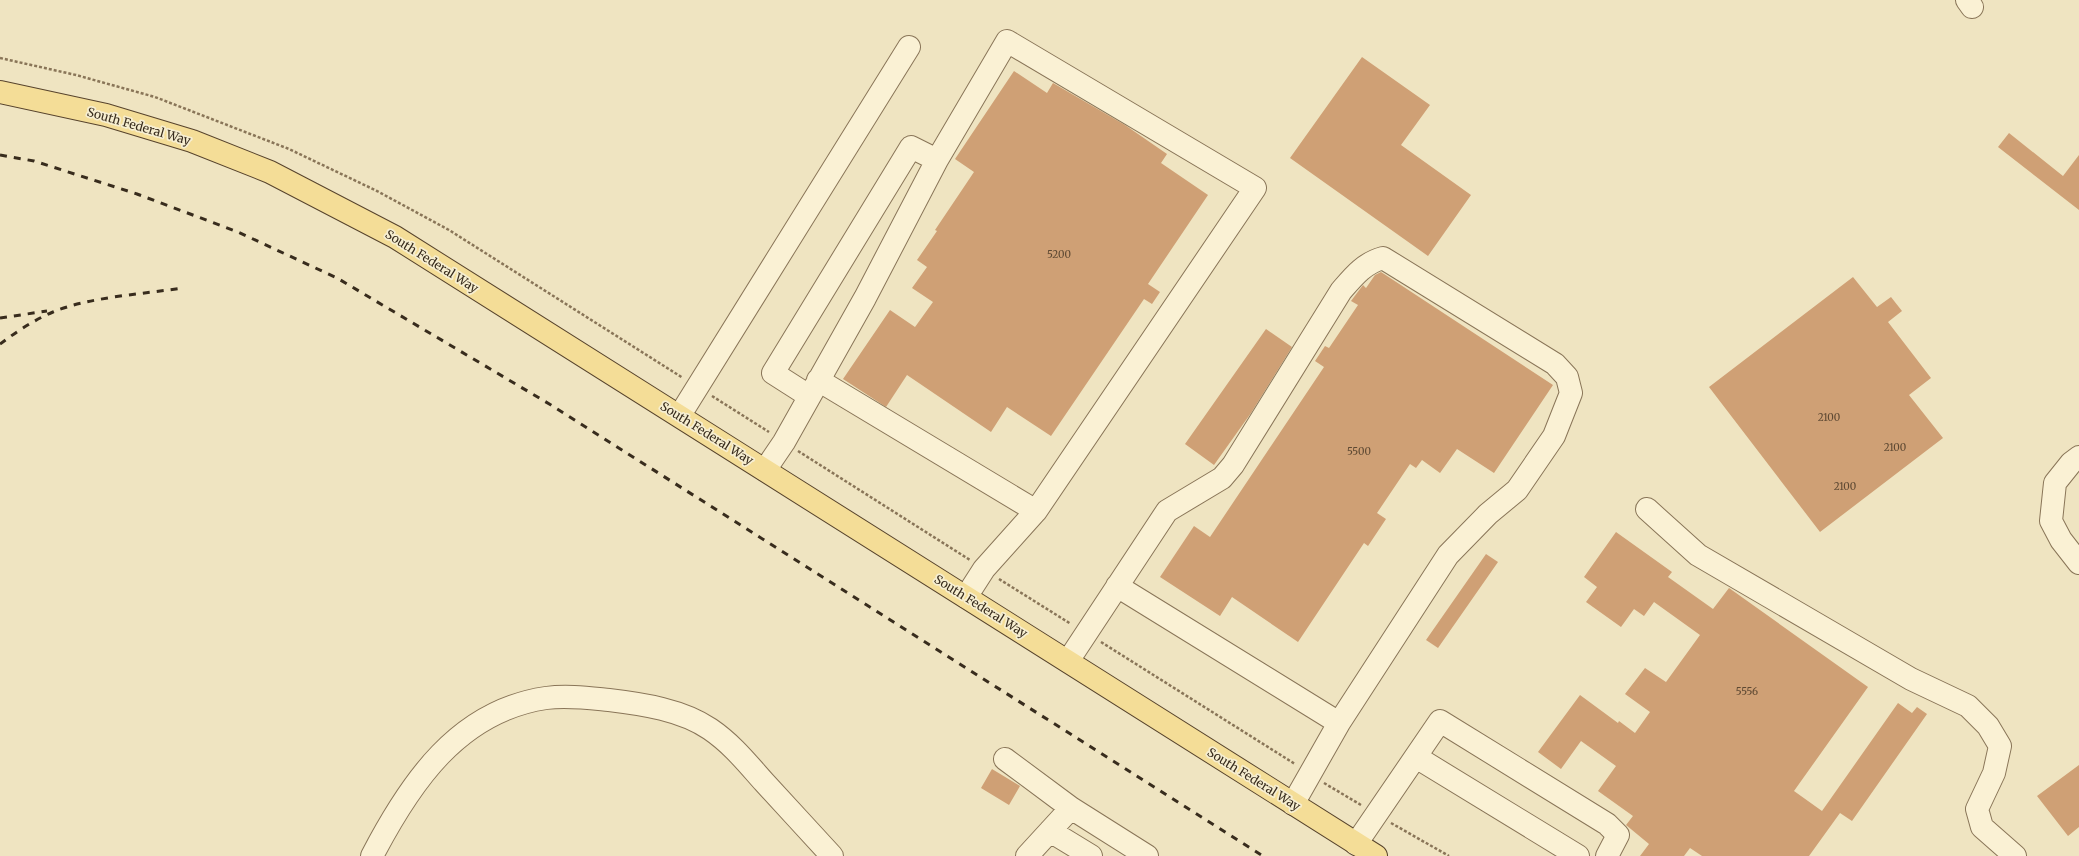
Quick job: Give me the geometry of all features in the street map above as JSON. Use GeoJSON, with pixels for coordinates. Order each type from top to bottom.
{"type":"FeatureCollection","features":[{"type":"Feature","properties":{"kind":"main road","name":"South Federal Way"},"geometry":{"type":"LineString","coordinates":[[0,92],[106,114],[192,141],[270,172],[395,237],[1376,856]]}},
{"type":"Feature","properties":{"kind":"street"},"geometry":{"type":"LineString","coordinates":[[766,470],[784,442],[865,298],[937,160],[1007,41],[1255,188],[1036,511],[984,569],[966,597]]}},
{"type":"Feature","properties":{"kind":"street"},"geometry":{"type":"LineString","coordinates":[[680,416],[909,47]]}},
{"type":"Feature","properties":{"kind":"street"},"geometry":{"type":"LineString","coordinates":[[937,160],[911,146],[773,373],[813,388],[1036,511]]}},
{"type":"Feature","properties":{"kind":"street"},"geometry":{"type":"LineString","coordinates":[[1068,661],[1167,511],[1222,478],[1233,465],[1341,291],[1358,272],[1372,261],[1382,258],[1555,364],[1567,377],[1571,393],[1554,436],[1517,490],[1488,514],[1448,555],[1338,723],[1293,804]]}},
{"type":"Feature","properties":{"kind":"street"},"geometry":{"type":"LineString","coordinates":[[2079,457],[2071,463],[2055,484],[2051,521],[2061,540],[2079,563]]}},
{"type":"Feature","properties":{"kind":"street"},"geometry":{"type":"LineString","coordinates":[[1647,509],[1698,555],[1910,680],[1968,706],[1988,726],[2000,746],[1994,773],[1977,809],[1982,827],[2015,856]]}},
{"type":"Feature","properties":{"kind":"street"},"geometry":{"type":"LineString","coordinates":[[1117,586],[1338,723]]}},
{"type":"Feature","properties":{"kind":"street"},"geometry":{"type":"LineString","coordinates":[[372,856],[390,821],[427,768],[452,742],[480,721],[513,705],[547,698],[579,697],[634,703],[683,715],[710,729],[732,746],[832,856]]}},
{"type":"Feature","properties":{"kind":"street"},"geometry":{"type":"LineString","coordinates":[[1356,844],[1375,814],[1440,721],[1607,824],[1618,835],[1607,856]]}},
{"type":"Feature","properties":{"kind":"street"},"geometry":{"type":"LineString","coordinates":[[1416,757],[1578,856]]}},
{"type":"Feature","properties":{"kind":"street"},"geometry":{"type":"LineString","coordinates":[[1005,758],[1071,808],[1146,856]]}},
{"type":"Feature","properties":{"kind":"street"},"geometry":{"type":"LineString","coordinates":[[1032,855],[1050,831],[1071,808]]}},
{"type":"Feature","properties":{"kind":"street"},"geometry":{"type":"LineString","coordinates":[[1050,831],[1091,856]]}},
{"type":"Feature","properties":{"kind":"path"},"geometry":{"type":"LineString","coordinates":[[0,58],[76,75],[155,97],[289,149],[377,191],[449,230],[1310,774],[1375,814],[1449,856]]}},
{"type":"Feature","properties":{"kind":"building"},"geometry":{"type":"Polygon","coordinates":[[[1362,57],[1430,105],[1401,145],[1471,195],[1428,256],[1290,158],[1362,57]]]}},
{"type":"Feature","properties":{"kind":"building"},"geometry":{"type":"Polygon","coordinates":[[[1014,71],[1047,93],[1053,83],[1125,125],[1167,154],[1161,163],[1208,195],[1148,284],[1160,292],[1152,304],[1144,299],[1051,436],[1007,407],[991,432],[907,375],[886,407],[843,379],[890,310],[915,327],[933,302],[912,288],[927,267],[917,260],[937,231],[935,230],[974,172],[955,159],[1014,71]]]}},
{"type":"Feature","properties":{"kind":"building"},"geometry":{"type":"Polygon","coordinates":[[[2009,133],[2063,176],[2079,155],[2079,210],[1998,147],[2009,133]]]}},
{"type":"Feature","properties":{"kind":"building"},"geometry":{"type":"Polygon","coordinates":[[[1381,272],[1553,385],[1494,473],[1457,449],[1440,473],[1422,460],[1416,468],[1410,464],[1377,513],[1386,519],[1368,546],[1364,543],[1298,642],[1232,597],[1220,616],[1160,577],[1194,526],[1210,537],[1324,367],[1315,361],[1325,346],[1329,348],[1358,305],[1351,301],[1363,285],[1366,288],[1375,275],[1381,272]]]}},
{"type":"Feature","properties":{"kind":"building"},"geometry":{"type":"Polygon","coordinates":[[[1853,277],[1877,307],[1891,297],[1902,311],[1888,322],[1931,378],[1909,395],[1943,438],[1820,532],[1709,387],[1853,277]]]}},
{"type":"Feature","properties":{"kind":"building"},"geometry":{"type":"Polygon","coordinates":[[[1266,329],[1292,347],[1251,413],[1214,465],[1185,444],[1266,329]]]}},
{"type":"Feature","properties":{"kind":"building"},"geometry":{"type":"Polygon","coordinates":[[[1616,532],[1672,572],[1668,577],[1713,609],[1729,588],[1868,687],[1794,791],[1822,811],[1898,703],[1912,713],[1917,707],[1927,714],[1852,821],[1840,813],[1809,856],[1702,856],[1690,848],[1684,856],[1640,856],[1649,844],[1626,825],[1633,816],[1598,791],[1616,766],[1581,741],[1561,769],[1538,752],[1580,695],[1618,723],[1619,721],[1635,733],[1650,712],[1625,694],[1645,668],[1666,682],[1700,635],[1654,602],[1644,616],[1634,609],[1621,627],[1586,602],[1597,587],[1584,577],[1616,532]]]}},
{"type":"Feature","properties":{"kind":"building"},"geometry":{"type":"Polygon","coordinates":[[[1486,554],[1498,562],[1438,648],[1426,640],[1486,554]]]}},
{"type":"Feature","properties":{"kind":"building"},"geometry":{"type":"Polygon","coordinates":[[[2079,765],[2079,827],[2068,836],[2037,796],[2079,765]]]}},
{"type":"Feature","properties":{"kind":"building"},"geometry":{"type":"Polygon","coordinates":[[[992,769],[1020,786],[1009,805],[981,788],[992,769]]]}},
{"type":"Feature","properties":{"kind":"railway"},"geometry":{"type":"LineString","coordinates":[[0,155],[34,161],[137,194],[238,232],[337,278],[551,405],[1263,856]]}},
{"type":"Feature","properties":{"kind":"railway"},"geometry":{"type":"LineString","coordinates":[[0,344],[39,319],[67,307],[99,299],[183,288]]}},
{"type":"Feature","properties":{"kind":"railway"},"geometry":{"type":"LineString","coordinates":[[0,318],[47,311]]}}]}
